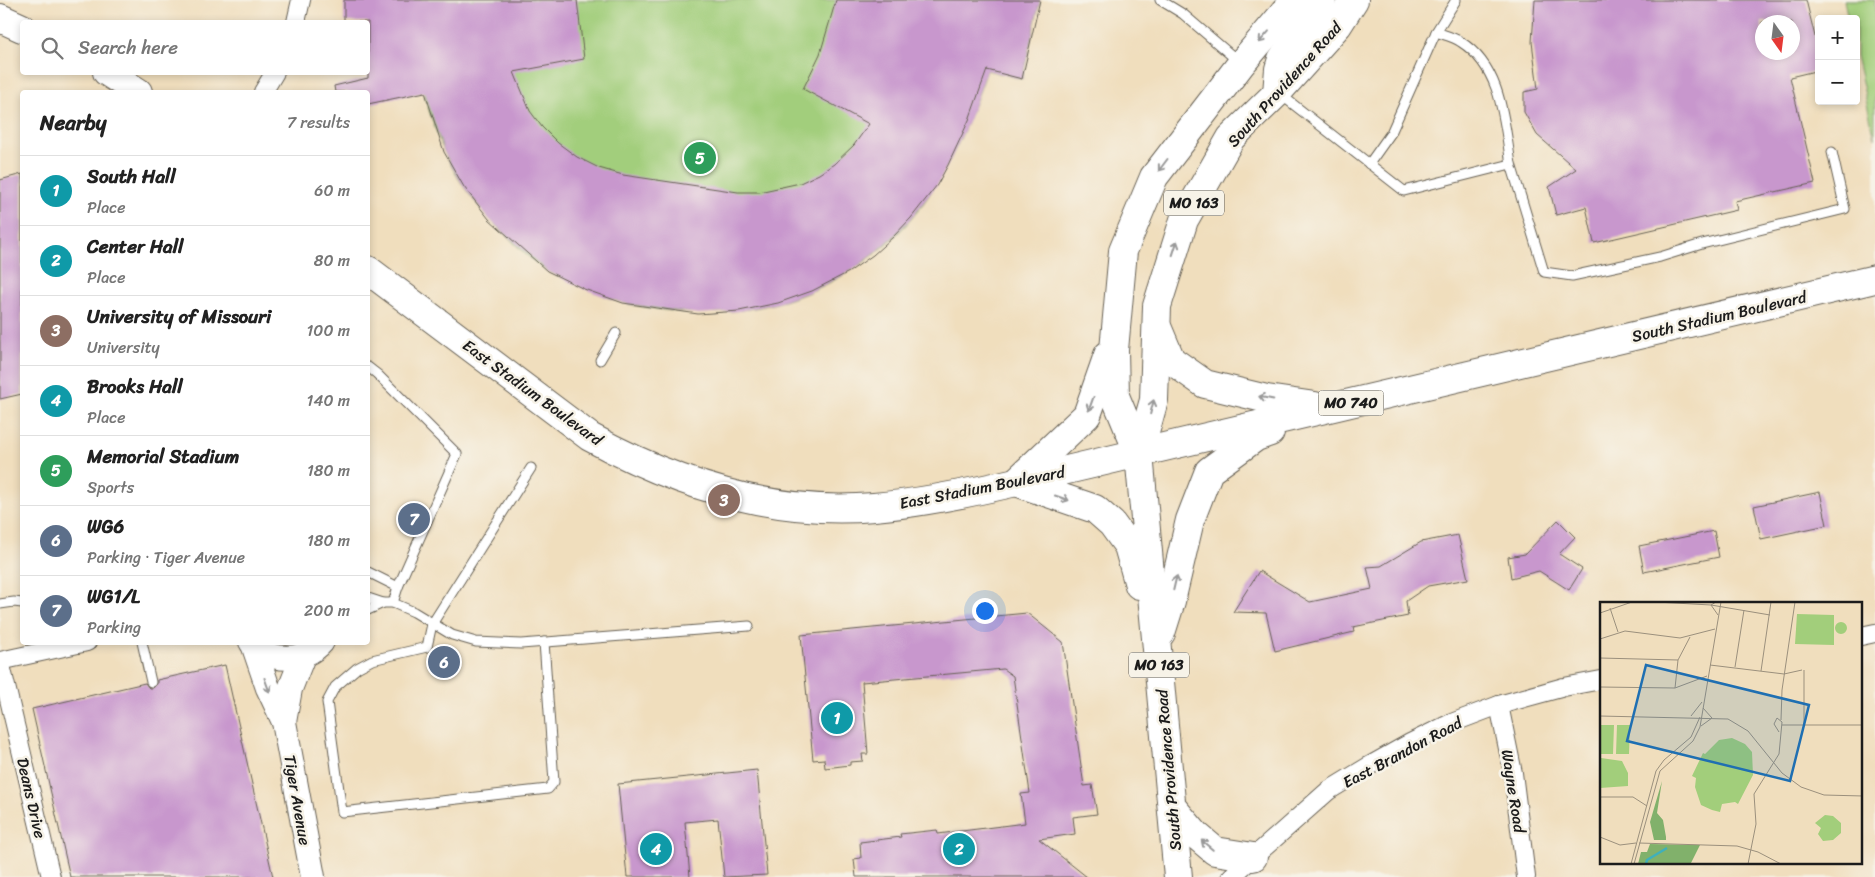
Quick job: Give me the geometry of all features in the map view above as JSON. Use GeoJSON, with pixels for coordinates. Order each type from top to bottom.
{"type":"FeatureCollection","features":[{"type":"Feature","properties":{"kind":"main road","name":"South Providence Road"},"geometry":{"type":"LineString","coordinates":[[1178,877],[1139,454],[1115,396],[1114,350],[1123,251],[1154,177],[1241,64],[1295,0]]}},
{"type":"Feature","properties":{"kind":"main road"},"geometry":{"type":"LineString","coordinates":[[1278,93],[1279,69],[1282,59],[1322,0]]}},
{"type":"Feature","properties":{"kind":"main road","name":"South Providence Road"},"geometry":{"type":"LineString","coordinates":[[1139,454],[1154,400],[1157,306],[1184,220],[1232,138],[1278,93],[1338,25],[1354,0]]}},
{"type":"Feature","properties":{"kind":"main road"},"geometry":{"type":"LineString","coordinates":[[0,18],[20,27]]}},
{"type":"Feature","properties":{"kind":"main road"},"geometry":{"type":"LineString","coordinates":[[112,75],[135,90]]}},
{"type":"Feature","properties":{"kind":"main road","name":"East Stadium Boulevard"},"geometry":{"type":"LineString","coordinates":[[370,272],[590,437],[656,470],[696,485],[744,498],[794,506],[833,508],[873,507],[937,499],[1139,454],[1562,353]]}},
{"type":"Feature","properties":{"kind":"main road","name":"South Stadium Boulevard"},"geometry":{"type":"LineString","coordinates":[[1562,353],[1875,279]]}},
{"type":"Feature","properties":{"kind":"main road"},"geometry":{"type":"LineString","coordinates":[[1116,325],[1104,370],[1086,415],[1016,482],[1095,509],[1112,524],[1128,546],[1157,646]]}},
{"type":"Feature","properties":{"kind":"main road"},"geometry":{"type":"LineString","coordinates":[[1156,325],[1171,360],[1205,384],[1267,399],[1331,408]]}},
{"type":"Feature","properties":{"kind":"main road"},"geometry":{"type":"LineString","coordinates":[[1157,646],[1171,601],[1190,520],[1209,471],[1256,437],[1331,408]]}},
{"type":"Feature","properties":{"kind":"main road"},"geometry":{"type":"LineString","coordinates":[[1172,806],[1196,835],[1215,851],[1253,857]]}},
{"type":"Feature","properties":{"kind":"street"},"geometry":{"type":"LineString","coordinates":[[296,20],[301,0]]}},
{"type":"Feature","properties":{"kind":"street"},"geometry":{"type":"LineString","coordinates":[[264,90],[273,75]]}},
{"type":"Feature","properties":{"kind":"street"},"geometry":{"type":"LineString","coordinates":[[1862,636],[1875,633]]}},
{"type":"Feature","properties":{"kind":"street"},"geometry":{"type":"LineString","coordinates":[[0,661],[73,645]]}},
{"type":"Feature","properties":{"kind":"street"},"geometry":{"type":"LineString","coordinates":[[253,645],[269,655],[286,658],[312,649]]}},
{"type":"Feature","properties":{"kind":"street","name":"Tiger Avenue"},"geometry":{"type":"LineString","coordinates":[[253,645],[268,688],[284,722],[312,877]]}},
{"type":"Feature","properties":{"kind":"street","name":"Tiger Avenue"},"geometry":{"type":"LineString","coordinates":[[284,722],[290,689],[312,649]]}},
{"type":"Feature","properties":{"kind":"street","name":"Deans Drive"},"geometry":{"type":"LineString","coordinates":[[0,661],[50,877]]}},
{"type":"Feature","properties":{"kind":"street","name":"East Brandon Road"},"geometry":{"type":"LineString","coordinates":[[1231,877],[1328,791],[1368,766],[1449,724],[1499,705],[1564,686],[1600,680]]}},
{"type":"Feature","properties":{"kind":"street","name":"Wayne Road"},"geometry":{"type":"LineString","coordinates":[[1499,705],[1513,772],[1526,877]]}},
{"type":"Feature","properties":{"kind":"lane"},"geometry":{"type":"LineString","coordinates":[[1160,0],[1183,14],[1241,64]]}},
{"type":"Feature","properties":{"kind":"lane"},"geometry":{"type":"LineString","coordinates":[[1369,164],[1391,133],[1436,32],[1456,0]]}},
{"type":"Feature","properties":{"kind":"lane"},"geometry":{"type":"LineString","coordinates":[[1436,32],[1461,42],[1484,63],[1498,92],[1511,164],[1544,272],[1572,276],[1660,257],[1702,244],[1845,209],[1832,152]]}},
{"type":"Feature","properties":{"kind":"lane"},"geometry":{"type":"LineString","coordinates":[[1278,93],[1404,191],[1511,164]]}},
{"type":"Feature","properties":{"kind":"lane"},"geometry":{"type":"LineString","coordinates":[[600,360],[616,333]]}},
{"type":"Feature","properties":{"kind":"lane"},"geometry":{"type":"LineString","coordinates":[[370,369],[457,454],[398,587],[393,604]]}},
{"type":"Feature","properties":{"kind":"lane"},"geometry":{"type":"LineString","coordinates":[[531,468],[432,624],[428,647],[372,660],[356,668],[335,687],[327,702],[342,812],[548,789],[554,782],[544,642]]}},
{"type":"Feature","properties":{"kind":"lane"},"geometry":{"type":"LineString","coordinates":[[370,573],[398,587]]}},
{"type":"Feature","properties":{"kind":"lane"},"geometry":{"type":"LineString","coordinates":[[370,599],[393,604],[414,612],[452,635],[476,642],[521,644],[749,626]]}},
{"type":"Feature","properties":{"kind":"lane"},"geometry":{"type":"LineString","coordinates":[[0,604],[20,603]]}},
{"type":"Feature","properties":{"kind":"lane"},"geometry":{"type":"LineString","coordinates":[[370,609],[383,603]]}},
{"type":"Feature","properties":{"kind":"lane"},"geometry":{"type":"LineString","coordinates":[[143,645],[151,682]]}},
{"type":"Feature","properties":{"kind":"green space"},"geometry":{"type":"Polygon","coordinates":[[[414,0],[1040,0],[1022,79],[987,70],[956,148],[943,172],[913,217],[894,237],[872,256],[844,275],[815,290],[785,301],[754,308],[723,312],[690,312],[658,309],[620,302],[551,273],[526,255],[488,217],[456,174],[444,151],[432,120],[424,95],[421,77],[414,0]]]}},
{"type":"Feature","properties":{"kind":"green space"},"geometry":{"type":"Polygon","coordinates":[[[1844,0],[1875,0],[1875,139],[1860,73],[1860,15],[1847,15],[1844,0]]]}},
{"type":"Feature","properties":{"kind":"building"},"geometry":{"type":"Polygon","coordinates":[[[344,0],[577,0],[584,59],[514,72],[530,111],[542,127],[558,143],[577,157],[599,168],[623,175],[738,192],[759,192],[800,183],[819,174],[834,164],[854,145],[869,124],[803,89],[820,54],[836,0],[1040,0],[1022,79],[987,70],[969,120],[937,185],[893,237],[873,255],[849,272],[812,291],[778,303],[739,311],[698,314],[623,303],[584,289],[547,271],[489,219],[464,187],[444,152],[425,92],[370,104],[370,90],[335,90],[334,86],[368,78],[368,75],[370,75],[370,20],[344,20],[344,0]]]}},
{"type":"Feature","properties":{"kind":"building"},"geometry":{"type":"Polygon","coordinates":[[[1535,0],[1806,0],[1815,37],[1815,71],[1790,77],[1815,183],[1735,201],[1737,210],[1594,243],[1586,207],[1556,215],[1549,187],[1576,169],[1537,135],[1524,112],[1524,92],[1538,89],[1532,42],[1535,0]]]}},
{"type":"Feature","properties":{"kind":"building"},"geometry":{"type":"Polygon","coordinates":[[[20,175],[20,394],[0,399],[0,180],[20,175]]]}},
{"type":"Feature","properties":{"kind":"building"},"geometry":{"type":"Polygon","coordinates":[[[1820,492],[1827,525],[1761,539],[1754,506],[1820,492]]]}},
{"type":"Feature","properties":{"kind":"building"},"geometry":{"type":"Polygon","coordinates":[[[1558,520],[1575,537],[1559,554],[1582,569],[1569,590],[1539,571],[1511,578],[1508,557],[1525,554],[1558,520]]]}},
{"type":"Feature","properties":{"kind":"building"},"geometry":{"type":"Polygon","coordinates":[[[1714,531],[1719,557],[1644,572],[1639,546],[1714,531]]]}},
{"type":"Feature","properties":{"kind":"building"},"geometry":{"type":"Polygon","coordinates":[[[1458,535],[1468,579],[1428,586],[1406,601],[1408,616],[1353,627],[1354,632],[1275,651],[1266,613],[1233,612],[1259,571],[1310,602],[1372,589],[1367,567],[1381,566],[1421,542],[1458,535]]]}},
{"type":"Feature","properties":{"kind":"building"},"geometry":{"type":"Polygon","coordinates":[[[1027,613],[1063,642],[1084,786],[1092,785],[1097,814],[1073,817],[1075,834],[1039,839],[1087,877],[856,877],[854,859],[861,858],[860,842],[901,837],[900,834],[937,830],[938,834],[1025,823],[1021,794],[1030,793],[1013,676],[1003,669],[862,682],[868,754],[862,754],[863,761],[850,762],[850,765],[825,768],[824,759],[813,760],[801,635],[1027,613]]]}},
{"type":"Feature","properties":{"kind":"building"},"geometry":{"type":"Polygon","coordinates":[[[225,665],[273,877],[70,877],[32,709],[145,683],[149,688],[153,688],[157,684],[157,680],[225,665]]]}},
{"type":"Feature","properties":{"kind":"building"},"geometry":{"type":"Polygon","coordinates":[[[757,770],[767,875],[724,877],[718,819],[685,822],[690,877],[627,877],[618,784],[757,770]]]}},
{"type":"Feature","properties":{"kind":"place","name":"Memorial Stadium"},"geometry":{"type":"Point","coordinates":[700,158]}},
{"type":"Feature","properties":{"kind":"place","name":"University of Missouri"},"geometry":{"type":"Point","coordinates":[724,500]}},
{"type":"Feature","properties":{"kind":"place","name":"WG1/L"},"geometry":{"type":"Point","coordinates":[414,519]}},
{"type":"Feature","properties":{"kind":"place","name":"WG6"},"geometry":{"type":"Point","coordinates":[444,662]}},
{"type":"Feature","properties":{"kind":"place","name":"South Hall"},"geometry":{"type":"Point","coordinates":[837,718]}},
{"type":"Feature","properties":{"kind":"place","name":"Brooks Hall"},"geometry":{"type":"Point","coordinates":[656,849]}},
{"type":"Feature","properties":{"kind":"place","name":"Center Hall"},"geometry":{"type":"Point","coordinates":[959,849]}}]}
